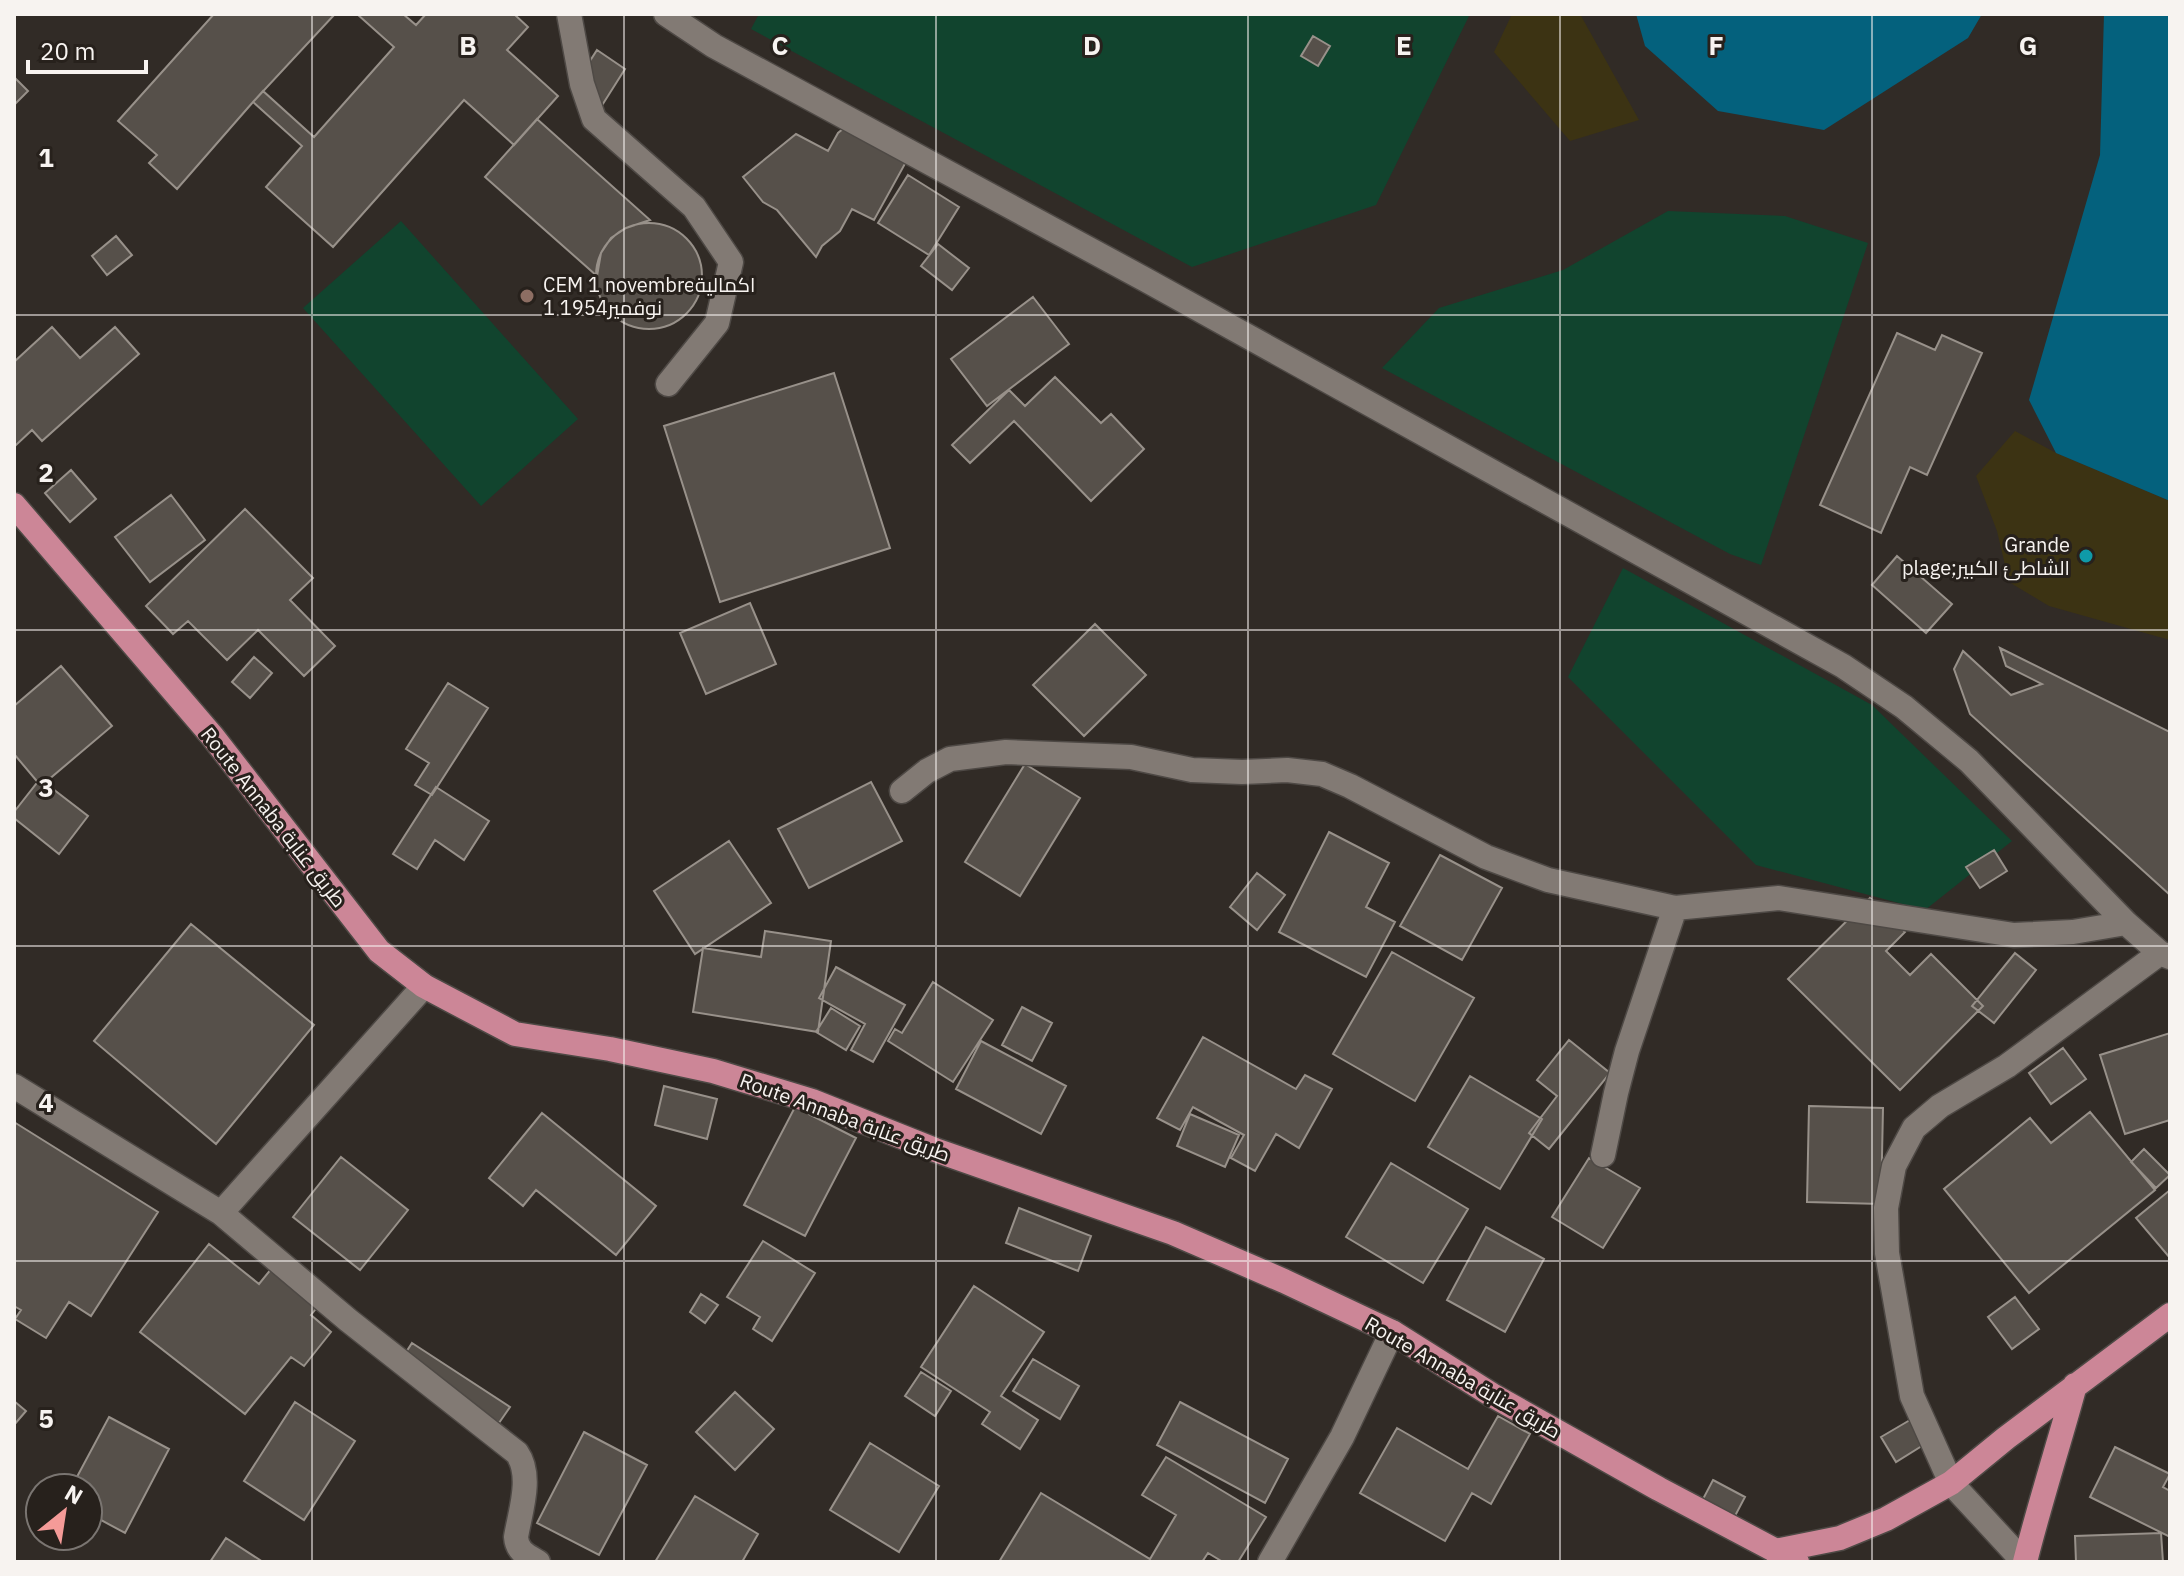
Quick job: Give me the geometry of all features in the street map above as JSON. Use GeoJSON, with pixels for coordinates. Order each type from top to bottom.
{"type":"FeatureCollection","features":[{"type":"Feature","properties":{"kind":"main road","name":"Route Annaba طريق عنابة"},"geometry":{"type":"LineString","coordinates":[[14,505],[213,737],[379,951],[424,986],[515,1034],[610,1049],[713,1071],[812,1101],[935,1150],[1173,1233],[1392,1332],[1492,1395],[1786,1556],[1886,1519],[1951,1483],[2170,1315]]}},
{"type":"Feature","properties":{"kind":"main road"},"geometry":{"type":"LineString","coordinates":[[2025,1562],[2075,1385]]}},
{"type":"Feature","properties":{"kind":"street"},"geometry":{"type":"LineString","coordinates":[[569,14],[582,84],[594,119],[694,207],[731,262],[717,323],[668,384]]}},
{"type":"Feature","properties":{"kind":"street"},"geometry":{"type":"LineString","coordinates":[[666,14],[714,46],[1106,257],[1843,666],[1904,707],[1969,761],[2126,923],[2165,955],[2007,1066],[1940,1106],[1914,1128],[1894,1166],[1886,1208],[1887,1253],[1912,1396],[1951,1483],[2025,1562]]}},
{"type":"Feature","properties":{"kind":"street"},"geometry":{"type":"LineString","coordinates":[[902,791],[927,771],[950,759],[1006,752],[1131,757],[1192,770],[1287,770],[1322,774],[1486,857],[1548,880],[1675,908],[1779,898],[2014,935],[2073,932],[2126,923]]}},
{"type":"Feature","properties":{"kind":"street"},"geometry":{"type":"LineString","coordinates":[[1603,1155],[1627,1051],[1675,908]]}},
{"type":"Feature","properties":{"kind":"street"},"geometry":{"type":"LineString","coordinates":[[221,1213],[424,986]]}},
{"type":"Feature","properties":{"kind":"street"},"geometry":{"type":"LineString","coordinates":[[14,1086],[221,1213],[348,1320],[517,1453],[524,1478],[517,1545],[521,1552],[538,1562]]}},
{"type":"Feature","properties":{"kind":"street"},"geometry":{"type":"LineString","coordinates":[[1270,1562],[1342,1437],[1392,1332]]}},
{"type":"Feature","properties":{"kind":"green space"},"geometry":{"type":"Polygon","coordinates":[[[759,14],[1470,14],[1376,205],[1192,267],[751,29],[759,14]]]}},
{"type":"Feature","properties":{"kind":"green space"},"geometry":{"type":"Polygon","coordinates":[[[1668,211],[1785,216],[1868,243],[1761,565],[1730,554],[1382,368],[1439,308],[1563,270],[1668,211]]]}},
{"type":"Feature","properties":{"kind":"green space"},"geometry":{"type":"Polygon","coordinates":[[[401,221],[578,419],[481,506],[303,308],[401,221]]]}},
{"type":"Feature","properties":{"kind":"green space"},"geometry":{"type":"Polygon","coordinates":[[[1623,568],[1872,705],[2012,841],[1925,910],[1756,865],[1568,677],[1623,568]]]}},
{"type":"Feature","properties":{"kind":"sand"},"geometry":{"type":"Polygon","coordinates":[[[1512,14],[1580,14],[1639,120],[1570,141],[1494,52],[1512,14]]]}},
{"type":"Feature","properties":{"kind":"sand","name":"Grande plage;الشاطئ الكبير"},"geometry":{"type":"Polygon","coordinates":[[[2015,431],[2056,453],[2170,501],[2170,640],[2049,606],[2009,582],[1997,531],[1976,476],[2015,431]]]}},
{"type":"Feature","properties":{"kind":"water"},"geometry":{"type":"Polygon","coordinates":[[[1636,14],[1982,14],[1968,38],[1824,130],[1718,111],[1645,46],[1636,14]]]}},
{"type":"Feature","properties":{"kind":"water"},"geometry":{"type":"Polygon","coordinates":[[[2104,14],[2170,14],[2170,501],[2056,453],[2029,400],[2100,155],[2104,14]]]}},
{"type":"Feature","properties":{"kind":"building"},"geometry":{"type":"Polygon","coordinates":[[[214,14],[335,14],[177,189],[149,163],[157,155],[118,121],[214,14]]]}},
{"type":"Feature","properties":{"kind":"building"},"geometry":{"type":"Polygon","coordinates":[[[357,14],[403,14],[416,25],[426,14],[514,14],[528,27],[507,50],[558,96],[514,145],[464,100],[333,247],[266,187],[302,146],[253,102],[263,91],[314,137],[394,47],[357,14]]]}},
{"type":"Feature","properties":{"kind":"building"},"geometry":{"type":"Polygon","coordinates":[[[1313,36],[1330,46],[1318,66],[1301,56],[1313,36]]]}},
{"type":"Feature","properties":{"kind":"building"},"geometry":{"type":"Polygon","coordinates":[[[597,50],[625,69],[601,107],[572,89],[597,50]]]}},
{"type":"Feature","properties":{"kind":"building"},"geometry":{"type":"Polygon","coordinates":[[[14,77],[28,91],[14,105],[14,77]]]}},
{"type":"Feature","properties":{"kind":"building"},"geometry":{"type":"Polygon","coordinates":[[[537,119],[650,220],[626,228],[611,238],[601,253],[597,276],[485,177],[537,119]]]}},
{"type":"Feature","properties":{"kind":"building"},"geometry":{"type":"Polygon","coordinates":[[[855,119],[912,151],[874,220],[852,209],[840,231],[822,246],[816,257],[777,210],[763,202],[743,177],[796,134],[828,151],[838,133],[855,119]]]}},
{"type":"Feature","properties":{"kind":"building"},"geometry":{"type":"Polygon","coordinates":[[[908,175],[959,207],[929,255],[878,223],[908,175]]]}},
{"type":"Feature","properties":{"kind":"building"},"geometry":{"type":"Polygon","coordinates":[[[649,223],[669,227],[686,239],[698,256],[702,276],[698,296],[686,313],[669,325],[649,329],[629,325],[612,313],[600,296],[596,276],[600,256],[612,239],[629,227],[649,223]]]}},
{"type":"Feature","properties":{"kind":"building"},"geometry":{"type":"Polygon","coordinates":[[[116,236],[132,255],[107,275],[92,256],[116,236]]]}},
{"type":"Feature","properties":{"kind":"building"},"geometry":{"type":"Polygon","coordinates":[[[938,244],[969,268],[952,290],[921,266],[938,244]]]}},
{"type":"Feature","properties":{"kind":"building"},"geometry":{"type":"Polygon","coordinates":[[[1033,297],[1069,344],[987,406],[951,359],[1033,297]]]}},
{"type":"Feature","properties":{"kind":"building"},"geometry":{"type":"Polygon","coordinates":[[[52,327],[80,358],[115,327],[139,354],[42,441],[32,430],[15,446],[14,362],[52,327]]]}},
{"type":"Feature","properties":{"kind":"building"},"geometry":{"type":"Polygon","coordinates":[[[1897,333],[1935,350],[1942,335],[1982,353],[1927,475],[1910,467],[1881,533],[1820,505],[1897,333]]]}},
{"type":"Feature","properties":{"kind":"building"},"geometry":{"type":"Polygon","coordinates":[[[834,373],[890,548],[720,602],[664,426],[834,373]]]}},
{"type":"Feature","properties":{"kind":"building"},"geometry":{"type":"Polygon","coordinates":[[[1055,377],[1101,423],[1111,414],[1144,449],[1091,501],[1014,421],[970,463],[952,445],[1009,390],[1025,406],[1055,377]]]}},
{"type":"Feature","properties":{"kind":"building"},"geometry":{"type":"Polygon","coordinates":[[[71,470],[96,499],[70,522],[45,493],[71,470]]]}},
{"type":"Feature","properties":{"kind":"building"},"geometry":{"type":"Polygon","coordinates":[[[171,495],[205,540],[150,582],[115,537],[171,495]]]}},
{"type":"Feature","properties":{"kind":"building"},"geometry":{"type":"Polygon","coordinates":[[[245,509],[313,578],[290,600],[335,646],[304,676],[258,630],[227,660],[188,621],[173,634],[146,606],[245,509]]]}},
{"type":"Feature","properties":{"kind":"building"},"geometry":{"type":"Polygon","coordinates":[[[1897,556],[1952,604],[1926,633],[1872,585],[1897,556]]]}},
{"type":"Feature","properties":{"kind":"building"},"geometry":{"type":"Polygon","coordinates":[[[750,603],[776,664],[706,694],[680,633],[750,603]]]}},
{"type":"Feature","properties":{"kind":"building"},"geometry":{"type":"Polygon","coordinates":[[[1095,624],[1146,675],[1084,736],[1033,685],[1095,624]]]}},
{"type":"Feature","properties":{"kind":"building"},"geometry":{"type":"Polygon","coordinates":[[[2000,648],[2170,732],[2170,895],[1970,714],[1954,669],[1963,651],[2011,695],[2042,684],[2006,666],[2000,648]]]}},
{"type":"Feature","properties":{"kind":"building"},"geometry":{"type":"Polygon","coordinates":[[[254,657],[272,673],[250,698],[232,682],[254,657]]]}},
{"type":"Feature","properties":{"kind":"building"},"geometry":{"type":"Polygon","coordinates":[[[61,666],[112,726],[41,786],[14,754],[14,706],[61,666]]]}},
{"type":"Feature","properties":{"kind":"building"},"geometry":{"type":"Polygon","coordinates":[[[448,683],[488,708],[432,795],[415,785],[429,763],[406,749],[448,683]]]}},
{"type":"Feature","properties":{"kind":"building"},"geometry":{"type":"Polygon","coordinates":[[[1025,764],[1080,798],[1020,896],[965,862],[1025,764]]]}},
{"type":"Feature","properties":{"kind":"building"},"geometry":{"type":"Polygon","coordinates":[[[40,779],[88,816],[59,854],[14,818],[14,812],[40,779]]]}},
{"type":"Feature","properties":{"kind":"building"},"geometry":{"type":"Polygon","coordinates":[[[871,782],[902,841],[809,888],[778,829],[871,782]]]}},
{"type":"Feature","properties":{"kind":"building"},"geometry":{"type":"Polygon","coordinates":[[[436,787],[489,821],[464,860],[435,840],[417,869],[393,854],[436,787]]]}},
{"type":"Feature","properties":{"kind":"building"},"geometry":{"type":"Polygon","coordinates":[[[1329,832],[1389,863],[1366,907],[1395,922],[1366,977],[1279,932],[1329,832]]]}},
{"type":"Feature","properties":{"kind":"building"},"geometry":{"type":"Polygon","coordinates":[[[729,841],[771,903],[695,954],[654,891],[729,841]]]}},
{"type":"Feature","properties":{"kind":"building"},"geometry":{"type":"Polygon","coordinates":[[[1994,850],[2007,871],[1980,888],[1966,867],[1994,850]]]}},
{"type":"Feature","properties":{"kind":"building"},"geometry":{"type":"Polygon","coordinates":[[[1440,855],[1502,888],[1462,960],[1400,926],[1440,855]]]}},
{"type":"Feature","properties":{"kind":"building"},"geometry":{"type":"Polygon","coordinates":[[[1257,873],[1285,895],[1257,930],[1230,907],[1257,873]]]}},
{"type":"Feature","properties":{"kind":"building"},"geometry":{"type":"Polygon","coordinates":[[[1870,898],[1905,932],[1886,951],[1910,975],[1931,954],[1983,1006],[1900,1090],[1788,979],[1870,898]]]}},
{"type":"Feature","properties":{"kind":"building"},"geometry":{"type":"Polygon","coordinates":[[[191,924],[314,1025],[216,1144],[94,1041],[191,924]]]}},
{"type":"Feature","properties":{"kind":"building"},"geometry":{"type":"Polygon","coordinates":[[[765,931],[831,941],[818,1032],[693,1012],[703,948],[761,957],[765,931]]]}},
{"type":"Feature","properties":{"kind":"building"},"geometry":{"type":"Polygon","coordinates":[[[1392,952],[1474,998],[1415,1101],[1333,1054],[1392,952]]]}},
{"type":"Feature","properties":{"kind":"building"},"geometry":{"type":"Polygon","coordinates":[[[2015,953],[2036,970],[1994,1023],[1972,1006],[2015,953]]]}},
{"type":"Feature","properties":{"kind":"building"},"geometry":{"type":"Polygon","coordinates":[[[836,967],[905,1005],[873,1062],[851,1050],[865,1024],[819,998],[836,967]]]}},
{"type":"Feature","properties":{"kind":"building"},"geometry":{"type":"Polygon","coordinates":[[[933,982],[993,1020],[953,1082],[888,1041],[895,1029],[902,1033],[933,982]]]}},
{"type":"Feature","properties":{"kind":"building"},"geometry":{"type":"Polygon","coordinates":[[[1022,1007],[1052,1023],[1032,1061],[1002,1045],[1022,1007]]]}},
{"type":"Feature","properties":{"kind":"building"},"geometry":{"type":"Polygon","coordinates":[[[831,1008],[860,1026],[846,1050],[816,1032],[831,1008]]]}},
{"type":"Feature","properties":{"kind":"building"},"geometry":{"type":"Polygon","coordinates":[[[2170,1033],[2170,1120],[2125,1134],[2100,1055],[2170,1033]]]}},
{"type":"Feature","properties":{"kind":"building"},"geometry":{"type":"Polygon","coordinates":[[[1203,1037],[1296,1089],[1305,1075],[1332,1089],[1299,1148],[1276,1134],[1255,1171],[1231,1158],[1244,1135],[1193,1107],[1180,1130],[1157,1118],[1203,1037]]]}},
{"type":"Feature","properties":{"kind":"building"},"geometry":{"type":"Polygon","coordinates":[[[1569,1040],[1610,1073],[1549,1149],[1529,1133],[1557,1096],[1537,1080],[1569,1040]]]}},
{"type":"Feature","properties":{"kind":"building"},"geometry":{"type":"Polygon","coordinates":[[[981,1041],[1066,1086],[1041,1134],[956,1089],[981,1041]]]}},
{"type":"Feature","properties":{"kind":"building"},"geometry":{"type":"Polygon","coordinates":[[[2063,1048],[2086,1079],[2051,1104],[2029,1073],[2063,1048]]]}},
{"type":"Feature","properties":{"kind":"building"},"geometry":{"type":"Polygon","coordinates":[[[1470,1076],[1542,1119],[1500,1189],[1428,1147],[1470,1076]]]}},
{"type":"Feature","properties":{"kind":"building"},"geometry":{"type":"Polygon","coordinates":[[[664,1086],[717,1099],[707,1139],[655,1125],[664,1086]]]}},
{"type":"Feature","properties":{"kind":"building"},"geometry":{"type":"Polygon","coordinates":[[[1809,1106],[1883,1108],[1881,1204],[1807,1202],[1809,1106]]]}},
{"type":"Feature","properties":{"kind":"building"},"geometry":{"type":"Polygon","coordinates":[[[795,1107],[856,1138],[805,1236],[744,1205],[795,1107]]]}},
{"type":"Feature","properties":{"kind":"building"},"geometry":{"type":"Polygon","coordinates":[[[2090,1112],[2155,1190],[2029,1293],[1944,1189],[2030,1118],[2051,1143],[2090,1112]]]}},
{"type":"Feature","properties":{"kind":"building"},"geometry":{"type":"Polygon","coordinates":[[[542,1113],[656,1206],[616,1255],[536,1190],[523,1206],[489,1178],[542,1113]]]}},
{"type":"Feature","properties":{"kind":"building"},"geometry":{"type":"Polygon","coordinates":[[[1190,1114],[1239,1135],[1225,1167],[1177,1146],[1190,1114]]]}},
{"type":"Feature","properties":{"kind":"building"},"geometry":{"type":"Polygon","coordinates":[[[14,1122],[158,1212],[91,1316],[69,1302],[46,1338],[15,1319],[21,1310],[14,1306],[14,1122]]]}},
{"type":"Feature","properties":{"kind":"building"},"geometry":{"type":"Polygon","coordinates":[[[2144,1149],[2170,1175],[2156,1188],[2131,1162],[2144,1149]]]}},
{"type":"Feature","properties":{"kind":"building"},"geometry":{"type":"Polygon","coordinates":[[[341,1157],[408,1210],[360,1270],[293,1217],[341,1157]]]}},
{"type":"Feature","properties":{"kind":"building"},"geometry":{"type":"Polygon","coordinates":[[[1589,1158],[1640,1188],[1603,1248],[1552,1217],[1589,1158]]]}},
{"type":"Feature","properties":{"kind":"building"},"geometry":{"type":"Polygon","coordinates":[[[1391,1163],[1468,1209],[1423,1283],[1346,1237],[1391,1163]]]}},
{"type":"Feature","properties":{"kind":"building"},"geometry":{"type":"Polygon","coordinates":[[[2170,1190],[2170,1258],[2136,1218],[2170,1190]]]}},
{"type":"Feature","properties":{"kind":"building"},"geometry":{"type":"Polygon","coordinates":[[[1019,1208],[1091,1236],[1078,1271],[1006,1243],[1019,1208]]]}},
{"type":"Feature","properties":{"kind":"building"},"geometry":{"type":"Polygon","coordinates":[[[1486,1227],[1544,1259],[1505,1332],[1447,1300],[1486,1227]]]}},
{"type":"Feature","properties":{"kind":"building"},"geometry":{"type":"Polygon","coordinates":[[[763,1241],[815,1273],[772,1341],[753,1329],[760,1317],[727,1297],[763,1241]]]}},
{"type":"Feature","properties":{"kind":"building"},"geometry":{"type":"Polygon","coordinates":[[[209,1244],[259,1284],[276,1263],[323,1300],[311,1315],[331,1332],[304,1366],[291,1357],[245,1414],[140,1332],[209,1244]]]}},
{"type":"Feature","properties":{"kind":"building"},"geometry":{"type":"Polygon","coordinates":[[[974,1286],[1044,1332],[1001,1396],[1038,1420],[1020,1449],[982,1424],[990,1412],[921,1367],[974,1286]]]}},
{"type":"Feature","properties":{"kind":"building"},"geometry":{"type":"Polygon","coordinates":[[[701,1294],[718,1305],[705,1323],[690,1312],[701,1294]]]}},
{"type":"Feature","properties":{"kind":"building"},"geometry":{"type":"Polygon","coordinates":[[[2015,1297],[2039,1329],[2012,1349],[1988,1317],[2015,1297]]]}},
{"type":"Feature","properties":{"kind":"building"},"geometry":{"type":"Polygon","coordinates":[[[412,1343],[510,1407],[499,1423],[401,1360],[412,1343]]]}},
{"type":"Feature","properties":{"kind":"building"},"geometry":{"type":"Polygon","coordinates":[[[1033,1359],[1079,1386],[1060,1419],[1013,1391],[1033,1359]]]}},
{"type":"Feature","properties":{"kind":"building"},"geometry":{"type":"Polygon","coordinates":[[[921,1372],[951,1391],[935,1416],[905,1396],[921,1372]]]}},
{"type":"Feature","properties":{"kind":"building"},"geometry":{"type":"Polygon","coordinates":[[[735,1392],[774,1429],[735,1470],[696,1432],[735,1392]]]}},
{"type":"Feature","properties":{"kind":"building"},"geometry":{"type":"Polygon","coordinates":[[[14,1401],[26,1411],[14,1425],[14,1401]]]}},
{"type":"Feature","properties":{"kind":"building"},"geometry":{"type":"Polygon","coordinates":[[[295,1402],[355,1441],[304,1520],[244,1481],[295,1402]]]}},
{"type":"Feature","properties":{"kind":"building"},"geometry":{"type":"Polygon","coordinates":[[[1180,1402],[1288,1459],[1265,1503],[1157,1445],[1180,1402]]]}},
{"type":"Feature","properties":{"kind":"building"},"geometry":{"type":"Polygon","coordinates":[[[1498,1416],[1530,1434],[1491,1504],[1472,1493],[1445,1541],[1360,1493],[1397,1428],[1468,1469],[1498,1416]]]}},
{"type":"Feature","properties":{"kind":"building"},"geometry":{"type":"Polygon","coordinates":[[[109,1417],[169,1449],[125,1533],[104,1522],[104,1472],[80,1472],[109,1417]]]}},
{"type":"Feature","properties":{"kind":"building"},"geometry":{"type":"Polygon","coordinates":[[[1910,1420],[1925,1444],[1896,1462],[1881,1437],[1910,1420]]]}},
{"type":"Feature","properties":{"kind":"building"},"geometry":{"type":"Polygon","coordinates":[[[584,1432],[647,1465],[599,1555],[537,1523],[584,1432]]]}},
{"type":"Feature","properties":{"kind":"building"},"geometry":{"type":"Polygon","coordinates":[[[870,1443],[939,1486],[899,1552],[830,1510],[870,1443]]]}},
{"type":"Feature","properties":{"kind":"building"},"geometry":{"type":"Polygon","coordinates":[[[2115,1447],[2170,1474],[2163,1487],[2170,1491],[2170,1537],[2090,1497],[2115,1447]]]}},
{"type":"Feature","properties":{"kind":"building"},"geometry":{"type":"Polygon","coordinates":[[[1166,1457],[1266,1517],[1238,1562],[1223,1562],[1208,1553],[1202,1562],[999,1562],[1041,1493],[1150,1559],[1176,1515],[1142,1495],[1166,1457]]]}},
{"type":"Feature","properties":{"kind":"building"},"geometry":{"type":"Polygon","coordinates":[[[1713,1480],[1745,1497],[1735,1516],[1703,1499],[1713,1480]]]}},
{"type":"Feature","properties":{"kind":"building"},"geometry":{"type":"Polygon","coordinates":[[[695,1496],[758,1534],[742,1562],[655,1562],[695,1496]]]}},
{"type":"Feature","properties":{"kind":"building"},"geometry":{"type":"Polygon","coordinates":[[[2161,1533],[2163,1562],[2076,1562],[2075,1536],[2161,1533]]]}},
{"type":"Feature","properties":{"kind":"building"},"geometry":{"type":"Polygon","coordinates":[[[226,1538],[263,1562],[210,1562],[226,1538]]]}},
{"type":"Feature","properties":{"kind":"place","name":"CEM 1 novembreاكمالية 1 نوفمير1954"},"geometry":{"type":"Point","coordinates":[527,296]}},
{"type":"Feature","properties":{"kind":"place","name":"Grande plage;الشاطئ الكبير"},"geometry":{"type":"Point","coordinates":[2086,556]}}]}
